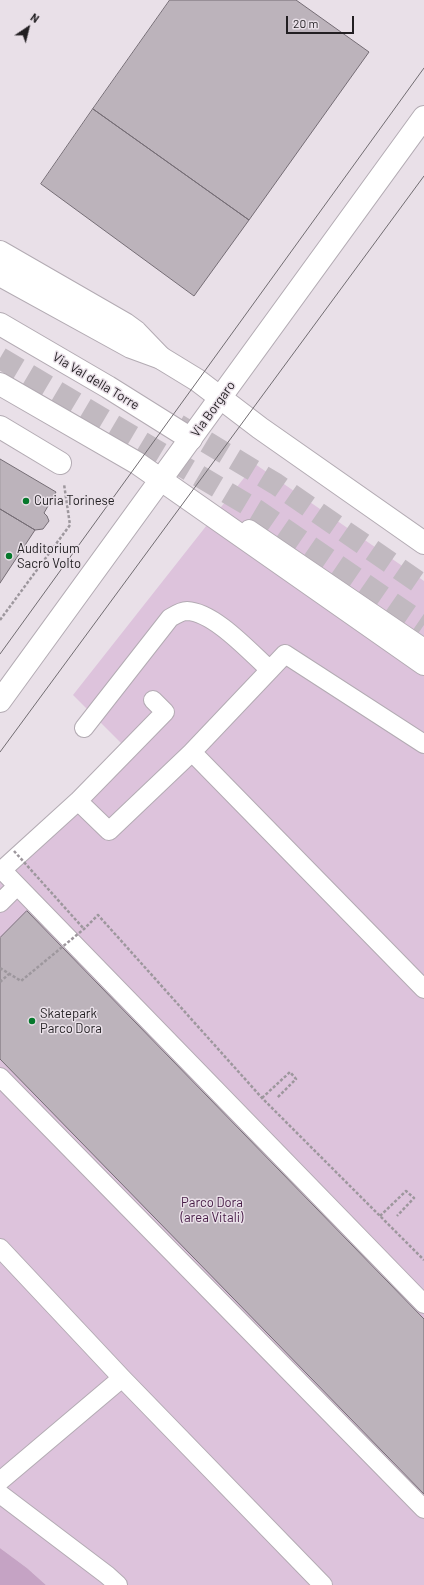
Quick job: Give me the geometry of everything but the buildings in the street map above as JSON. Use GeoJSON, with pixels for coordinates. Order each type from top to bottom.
{"type":"FeatureCollection","features":[{"type":"Feature","properties":{"kind":"street","name":"Via Borgaro"},"geometry":{"type":"LineString","coordinates":[[0,701],[424,117]]}},
{"type":"Feature","properties":{"kind":"street"},"geometry":{"type":"LineString","coordinates":[[0,252],[125,324],[136,332],[161,358]]}},
{"type":"Feature","properties":{"kind":"street"},"geometry":{"type":"LineString","coordinates":[[0,275],[130,347],[161,358],[197,380],[260,428],[424,543]]}},
{"type":"Feature","properties":{"kind":"street","name":"Via Val della Torre"},"geometry":{"type":"LineString","coordinates":[[0,324],[108,387],[191,439]]}},
{"type":"Feature","properties":{"kind":"street"},"geometry":{"type":"LineString","coordinates":[[0,384],[137,463],[424,664]]}},
{"type":"Feature","properties":{"kind":"street"},"geometry":{"type":"LineString","coordinates":[[0,427],[60,463]]}},
{"type":"Feature","properties":{"kind":"street"},"geometry":{"type":"LineString","coordinates":[[208,500],[424,648]]}},
{"type":"Feature","properties":{"kind":"street"},"geometry":{"type":"LineString","coordinates":[[84,728],[170,618],[185,611],[198,612],[214,620],[270,670]]}},
{"type":"Feature","properties":{"kind":"street"},"geometry":{"type":"LineString","coordinates":[[78,801],[109,831],[192,752],[284,654],[424,744]]}},
{"type":"Feature","properties":{"kind":"street"},"geometry":{"type":"LineString","coordinates":[[153,700],[165,712],[78,801],[2,870],[424,1304]]}},
{"type":"Feature","properties":{"kind":"street"},"geometry":{"type":"LineString","coordinates":[[192,752],[424,989]]}},
{"type":"Feature","properties":{"kind":"street"},"geometry":{"type":"LineString","coordinates":[[0,903],[17,886]]}},
{"type":"Feature","properties":{"kind":"street"},"geometry":{"type":"LineString","coordinates":[[0,1077],[424,1509]]}},
{"type":"Feature","properties":{"kind":"street"},"geometry":{"type":"LineString","coordinates":[[0,1248],[122,1378],[323,1585]]}},
{"type":"Feature","properties":{"kind":"street"},"geometry":{"type":"LineString","coordinates":[[0,1481],[122,1378]]}},
{"type":"Feature","properties":{"kind":"street"},"geometry":{"type":"LineString","coordinates":[[0,1494],[107,1575],[118,1585]]}},
{"type":"Feature","properties":{"kind":"path"},"geometry":{"type":"LineString","coordinates":[[0,620],[70,525],[60,463]]}},
{"type":"Feature","properties":{"kind":"path"},"geometry":{"type":"LineString","coordinates":[[14,850],[84,929]]}},
{"type":"Feature","properties":{"kind":"path"},"geometry":{"type":"LineString","coordinates":[[0,968],[21,981],[84,929],[98,915],[262,1098],[424,1260]]}},
{"type":"Feature","properties":{"kind":"path"},"geometry":{"type":"LineString","coordinates":[[0,982],[9,974]]}},
{"type":"Feature","properties":{"kind":"path"},"geometry":{"type":"LineString","coordinates":[[262,1098],[290,1072],[296,1079],[277,1098]]}},
{"type":"Feature","properties":{"kind":"path"},"geometry":{"type":"LineString","coordinates":[[380,1216],[406,1191],[414,1198],[397,1216]]}},
{"type":"Feature","properties":{"kind":"green space","name":"Parco Dora (area Vitali)"},"geometry":{"type":"Polygon","coordinates":[[[255,464],[424,581],[424,1585],[46,1585],[27,1568],[0,1548],[0,872],[123,745],[73,695],[255,464]]]}},
{"type":"Feature","properties":{"kind":"shaded area"},"geometry":{"type":"Polygon","coordinates":[[[0,1548],[27,1568],[46,1585],[0,1585],[0,1548]]]}},
{"type":"Feature","properties":{"kind":"tunnel"},"geometry":{"type":"LineString","coordinates":[[0,358],[258,511],[424,625]]}},
{"type":"Feature","properties":{"kind":"tunnel"},"geometry":{"type":"LineString","coordinates":[[178,425],[276,484],[424,586]]}},
{"type":"Feature","properties":{"kind":"tram line"},"geometry":{"type":"LineString","coordinates":[[0,654],[424,68]]}},
{"type":"Feature","properties":{"kind":"tram line"},"geometry":{"type":"LineString","coordinates":[[0,752],[424,176]]}},
{"type":"Feature","properties":{"kind":"place","name":"Curia Torinese"},"geometry":{"type":"Point","coordinates":[26,501]}},
{"type":"Feature","properties":{"kind":"place","name":"Auditorium Sacro Volto"},"geometry":{"type":"Point","coordinates":[9,556]}},
{"type":"Feature","properties":{"kind":"place","name":"Skatepark Parco Dora"},"geometry":{"type":"Point","coordinates":[32,1021]}}]}
